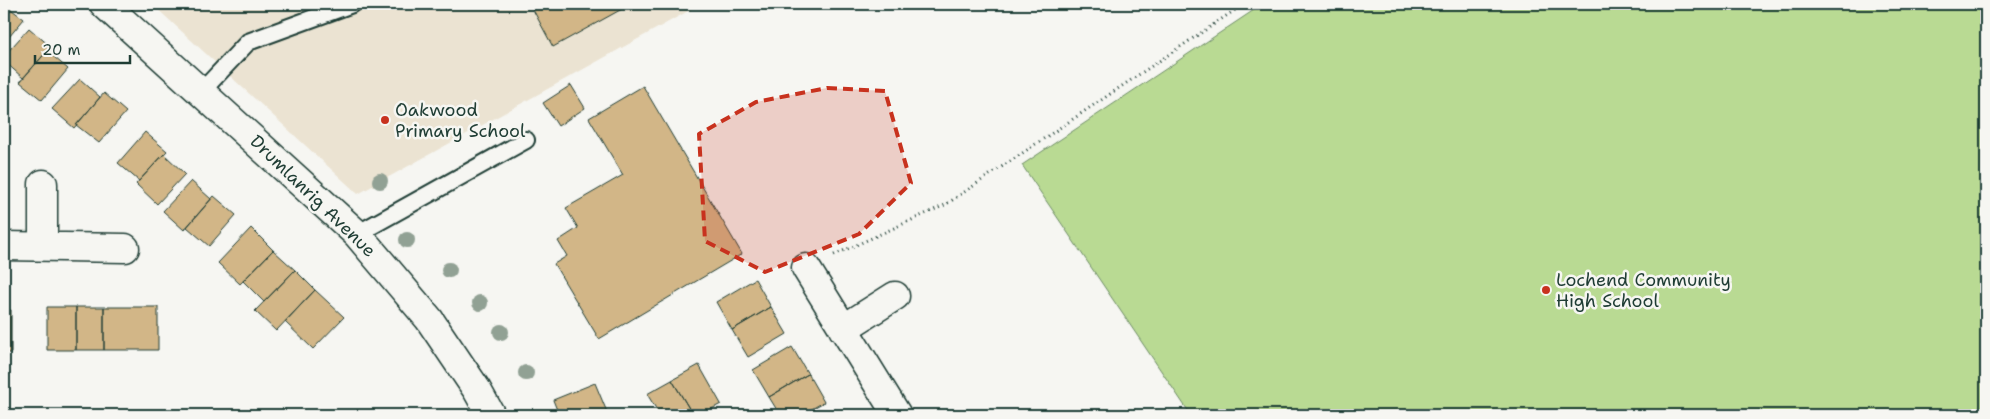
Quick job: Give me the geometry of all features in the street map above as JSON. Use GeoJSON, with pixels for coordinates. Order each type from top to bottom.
{"type":"FeatureCollection","features":[{"type":"Feature","properties":{"kind":"street","name":"Drumlanrig Avenue"},"geometry":{"type":"LineString","coordinates":[[104,4],[357,234],[429,319],[477,390],[491,415]]}},
{"type":"Feature","properties":{"kind":"street"},"geometry":{"type":"LineString","coordinates":[[42,246],[43,184]]}},
{"type":"Feature","properties":{"kind":"street"},"geometry":{"type":"LineString","coordinates":[[4,246],[125,248]]}},
{"type":"Feature","properties":{"kind":"street"},"geometry":{"type":"LineString","coordinates":[[818,262],[843,329],[897,415]]}},
{"type":"Feature","properties":{"kind":"street"},"geometry":{"type":"LineString","coordinates":[[843,329],[895,296]]}},
{"type":"Feature","properties":{"kind":"lane"},"geometry":{"type":"LineString","coordinates":[[201,92],[248,42],[352,4]]}},
{"type":"Feature","properties":{"kind":"lane"},"geometry":{"type":"LineString","coordinates":[[357,234],[526,140]]}},
{"type":"Feature","properties":{"kind":"path"},"geometry":{"type":"LineString","coordinates":[[818,262],[945,205],[1244,4]]}},
{"type":"Feature","properties":{"kind":"highlighted area"},"geometry":{"type":"Polygon","coordinates":[[[827,88],[885,91],[911,183],[859,234],[765,272],[705,241],[699,134],[756,102],[827,88]]]}},
{"type":"Feature","properties":{"kind":"shaded area","name":"Oakwood Primary School"},"geometry":{"type":"Polygon","coordinates":[[[152,4],[701,4],[358,194],[152,4]]]}},
{"type":"Feature","properties":{"kind":"green space","name":"Lochend Community High School"},"geometry":{"type":"Polygon","coordinates":[[[1263,4],[1986,4],[1986,415],[1191,415],[1022,165],[1263,4]]]}},
{"type":"Feature","properties":{"kind":"building"},"geometry":{"type":"Polygon","coordinates":[[[4,4],[24,19],[4,43],[4,4]]]}},
{"type":"Feature","properties":{"kind":"building"},"geometry":{"type":"Polygon","coordinates":[[[530,4],[631,4],[553,47],[530,4]]]}},
{"type":"Feature","properties":{"kind":"building"},"geometry":{"type":"Polygon","coordinates":[[[29,28],[51,47],[23,78],[4,61],[4,56],[29,28]]]}},
{"type":"Feature","properties":{"kind":"building"},"geometry":{"type":"Polygon","coordinates":[[[47,51],[68,69],[42,100],[20,82],[47,51]]]}},
{"type":"Feature","properties":{"kind":"building"},"geometry":{"type":"Polygon","coordinates":[[[80,79],[100,97],[74,128],[52,109],[80,79]]]}},
{"type":"Feature","properties":{"kind":"building"},"geometry":{"type":"Polygon","coordinates":[[[571,85],[585,108],[558,126],[543,103],[571,85]]]}},
{"type":"Feature","properties":{"kind":"building"},"geometry":{"type":"Polygon","coordinates":[[[643,86],[742,254],[599,339],[554,264],[567,256],[558,241],[578,228],[566,208],[623,175],[589,118],[643,86]]]}},
{"type":"Feature","properties":{"kind":"building"},"geometry":{"type":"Polygon","coordinates":[[[104,93],[126,112],[99,143],[76,125],[104,93]]]}},
{"type":"Feature","properties":{"kind":"building"},"geometry":{"type":"Polygon","coordinates":[[[145,132],[167,151],[139,181],[118,163],[145,132]]]}},
{"type":"Feature","properties":{"kind":"building"},"geometry":{"type":"Polygon","coordinates":[[[164,154],[185,174],[157,204],[136,184],[164,154]]]}},
{"type":"Feature","properties":{"kind":"building"},"geometry":{"type":"Polygon","coordinates":[[[191,181],[211,199],[184,230],[163,211],[191,181]]]}},
{"type":"Feature","properties":{"kind":"building"},"geometry":{"type":"Polygon","coordinates":[[[214,196],[236,215],[209,246],[187,227],[214,196]]]}},
{"type":"Feature","properties":{"kind":"building"},"geometry":{"type":"Polygon","coordinates":[[[251,228],[273,250],[240,284],[218,263],[251,228]]]}},
{"type":"Feature","properties":{"kind":"building"},"geometry":{"type":"Polygon","coordinates":[[[273,250],[295,270],[264,302],[243,281],[273,250]]]}},
{"type":"Feature","properties":{"kind":"building"},"geometry":{"type":"Polygon","coordinates":[[[295,270],[315,290],[276,331],[255,311],[295,270]]]}},
{"type":"Feature","properties":{"kind":"building"},"geometry":{"type":"Polygon","coordinates":[[[755,279],[771,307],[732,330],[716,302],[755,279]]]}},
{"type":"Feature","properties":{"kind":"building"},"geometry":{"type":"Polygon","coordinates":[[[315,290],[344,317],[313,349],[285,322],[315,290]]]}},
{"type":"Feature","properties":{"kind":"building"},"geometry":{"type":"Polygon","coordinates":[[[47,307],[76,307],[76,350],[47,350],[47,307]]]}},
{"type":"Feature","properties":{"kind":"building"},"geometry":{"type":"Polygon","coordinates":[[[76,307],[104,307],[104,350],[76,350],[76,307]]]}},
{"type":"Feature","properties":{"kind":"building"},"geometry":{"type":"Polygon","coordinates":[[[104,307],[158,307],[158,350],[104,350],[104,307]]]}},
{"type":"Feature","properties":{"kind":"building"},"geometry":{"type":"Polygon","coordinates":[[[771,307],[787,334],[748,357],[732,330],[771,307]]]}},
{"type":"Feature","properties":{"kind":"building"},"geometry":{"type":"Polygon","coordinates":[[[4,310],[11,310],[11,353],[4,353],[4,310]]]}},
{"type":"Feature","properties":{"kind":"building"},"geometry":{"type":"Polygon","coordinates":[[[792,347],[808,374],[769,397],[753,370],[792,347]]]}},
{"type":"Feature","properties":{"kind":"building"},"geometry":{"type":"Polygon","coordinates":[[[699,365],[721,404],[700,415],[693,415],[672,380],[699,365]]]}},
{"type":"Feature","properties":{"kind":"building"},"geometry":{"type":"Polygon","coordinates":[[[808,374],[824,402],[801,415],[780,415],[769,397],[808,374]]]}},
{"type":"Feature","properties":{"kind":"building"},"geometry":{"type":"Polygon","coordinates":[[[672,380],[693,415],[660,415],[647,394],[672,380]]]}},
{"type":"Feature","properties":{"kind":"building"},"geometry":{"type":"Polygon","coordinates":[[[595,383],[607,412],[599,415],[559,415],[553,400],[595,383]]]}},
{"type":"Feature","properties":{"kind":"place","name":"Oakwood Primary School"},"geometry":{"type":"Point","coordinates":[385,120]}},
{"type":"Feature","properties":{"kind":"place","name":"Lochend Community High School"},"geometry":{"type":"Point","coordinates":[1546,290]}}]}
